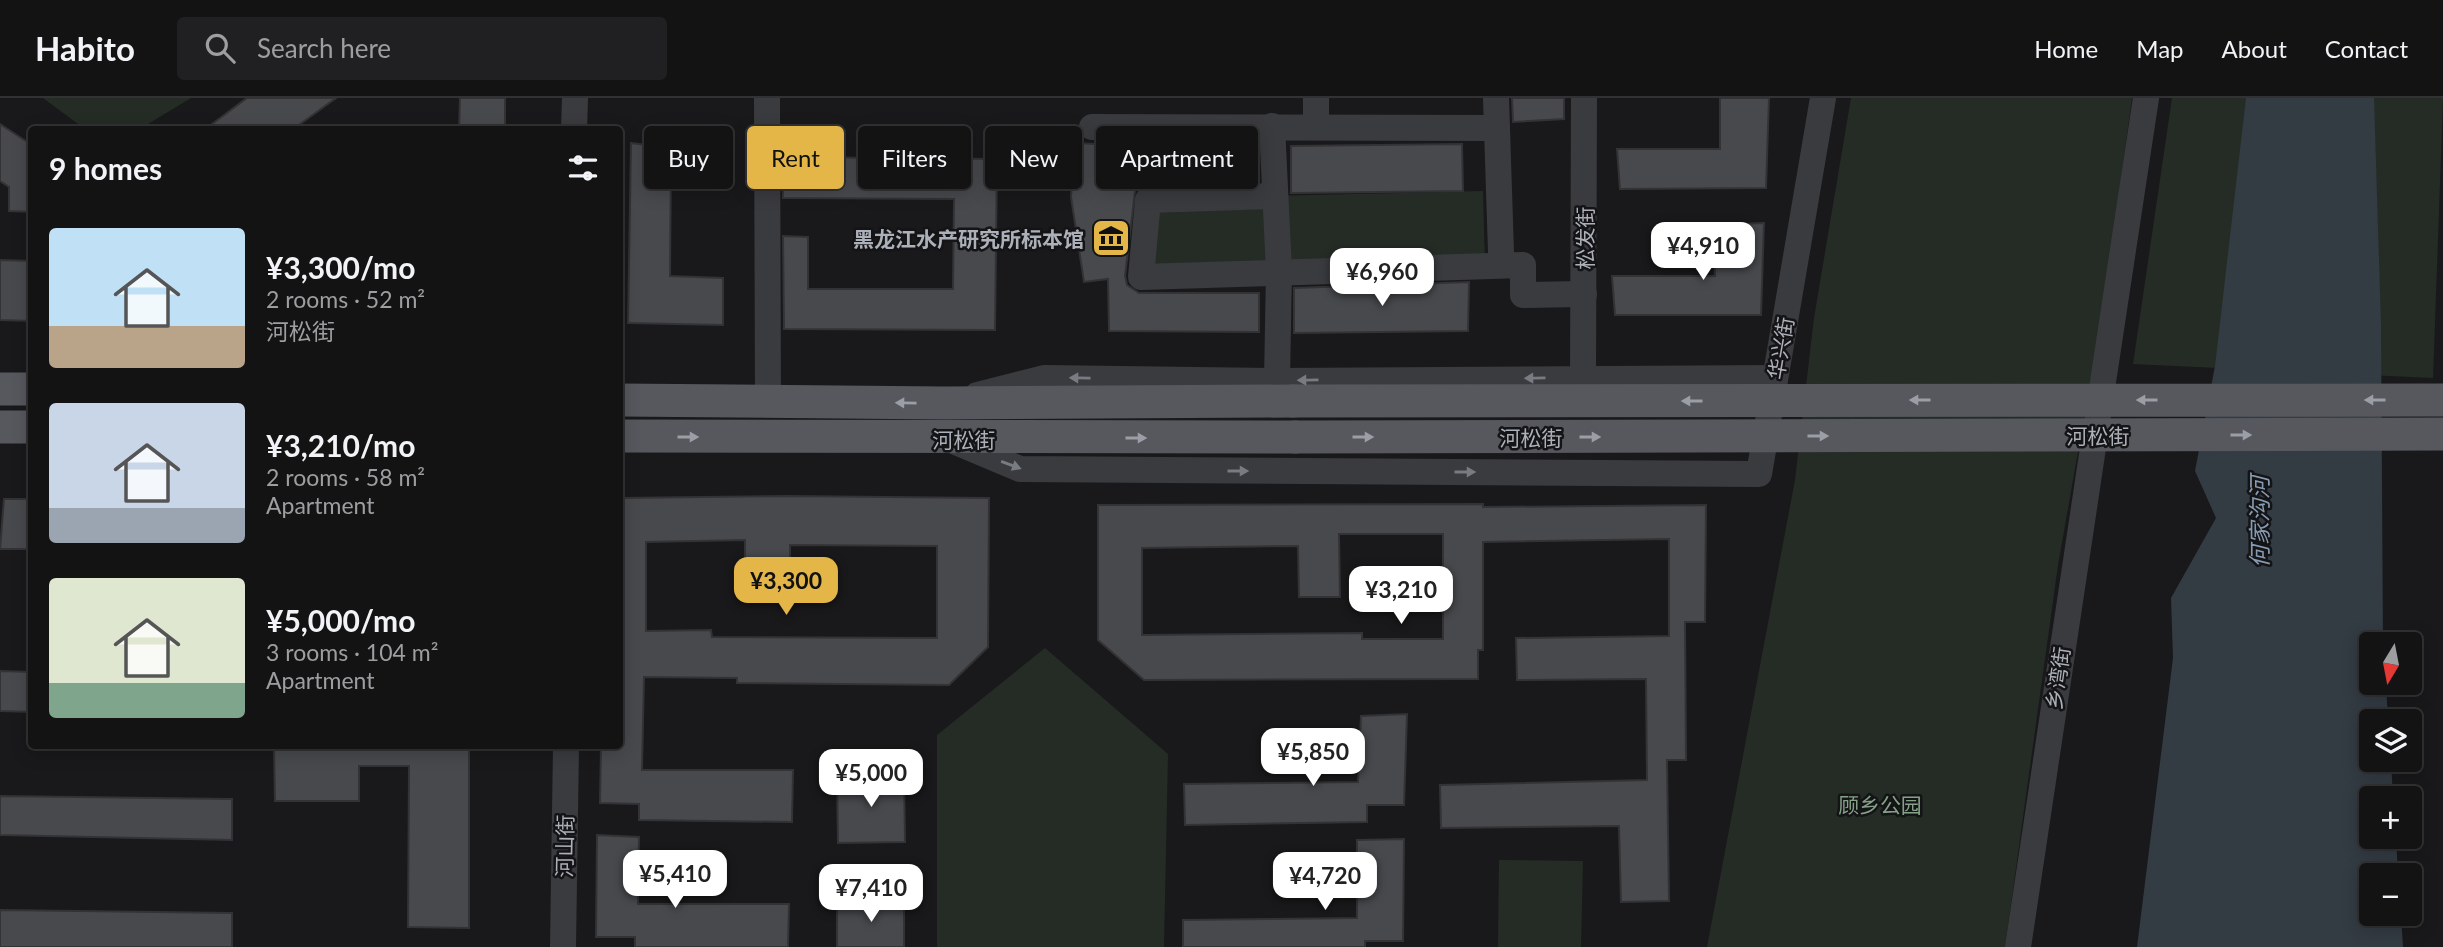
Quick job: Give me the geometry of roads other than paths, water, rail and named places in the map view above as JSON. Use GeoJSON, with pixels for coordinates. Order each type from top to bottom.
{"type":"FeatureCollection","features":[{"type":"Feature","properties":{"kind":"main road"},"geometry":{"type":"LineString","coordinates":[[0,389],[28,390]]}},
{"type":"Feature","properties":{"kind":"main road","name":"河松街"},"geometry":{"type":"LineString","coordinates":[[623,400],[944,404],[1285,391],[2443,400]]}},
{"type":"Feature","properties":{"kind":"main road"},"geometry":{"type":"LineString","coordinates":[[0,427],[28,427]]}},
{"type":"Feature","properties":{"kind":"main road","name":"河松街"},"geometry":{"type":"LineString","coordinates":[[623,436],[948,439],[2443,434]]}},
{"type":"Feature","properties":{"kind":"street"},"geometry":{"type":"LineString","coordinates":[[574,126],[575,98]]}},
{"type":"Feature","properties":{"kind":"street"},"geometry":{"type":"LineString","coordinates":[[768,98],[768,400]]}},
{"type":"Feature","properties":{"kind":"street"},"geometry":{"type":"LineString","coordinates":[[1316,98],[1316,125]]}},
{"type":"Feature","properties":{"kind":"street"},"geometry":{"type":"LineString","coordinates":[[1496,98],[1501,252]]}},
{"type":"Feature","properties":{"kind":"street","name":"松发街"},"geometry":{"type":"LineString","coordinates":[[1583,377],[1584,98]]}},
{"type":"Feature","properties":{"kind":"street","name":"华兴街"},"geometry":{"type":"LineString","coordinates":[[948,439],[1020,469],[1759,474],[1824,98]]}},
{"type":"Feature","properties":{"kind":"street","name":"乡湾街"},"geometry":{"type":"LineString","coordinates":[[2018,947],[2082,504],[2100,410],[2146,98]]}},
{"type":"Feature","properties":{"kind":"street"},"geometry":{"type":"LineString","coordinates":[[1092,127],[1316,125],[1497,128]]}},
{"type":"Feature","properties":{"kind":"street"},"geometry":{"type":"LineString","coordinates":[[1272,126],[1285,391],[1583,377],[1775,378]]}},
{"type":"Feature","properties":{"kind":"street"},"geometry":{"type":"LineString","coordinates":[[1274,196],[1148,200],[1141,276],[1524,265],[1523,295],[1584,293]]}},
{"type":"Feature","properties":{"kind":"street","name":"河山街"},"geometry":{"type":"LineString","coordinates":[[563,947],[566,749]]}},
{"type":"Feature","properties":{"kind":"water","name":"何家沟河"},"geometry":{"type":"Polygon","coordinates":[[[2246,98],[2374,98],[2381,325],[2383,632],[2359,632],[2359,695],[2387,695],[2387,709],[2359,709],[2359,772],[2392,772],[2392,786],[2359,786],[2359,849],[2397,849],[2397,863],[2359,863],[2359,926],[2402,926],[2403,947],[2137,947],[2173,658],[2171,598],[2216,518],[2195,471],[2215,366],[2246,98]]]}},
{"type":"Feature","properties":{"kind":"place","name":"黑龙江水产研究所标本馆"},"geometry":{"type":"Point","coordinates":[1111,238]}},
{"type":"Feature","properties":{"kind":"park label","name":"顾乡公园"},"geometry":{"type":"Point","coordinates":[1880,804]}}]}
